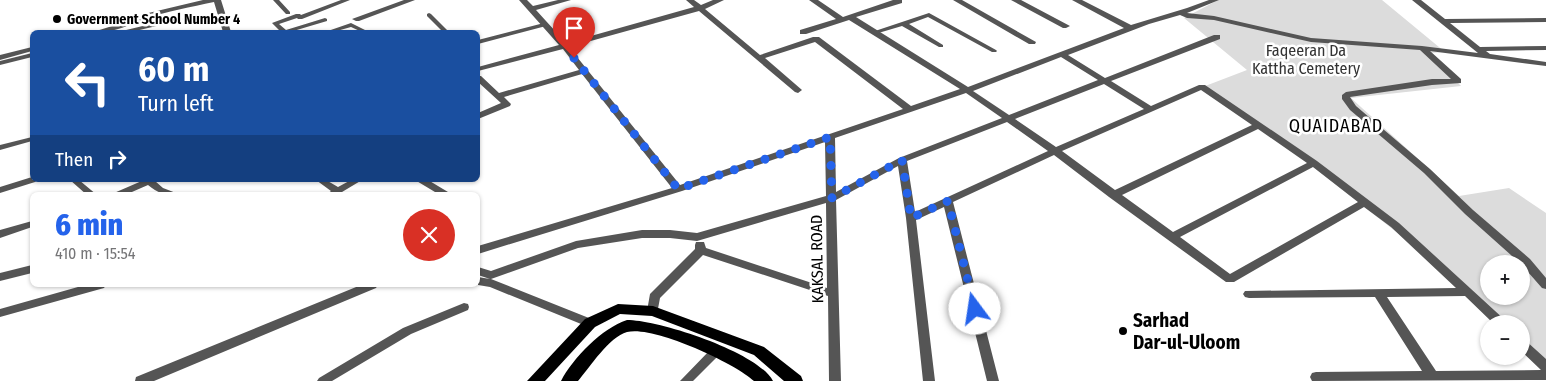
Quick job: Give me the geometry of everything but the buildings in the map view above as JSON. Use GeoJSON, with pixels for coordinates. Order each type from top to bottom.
{"type":"FeatureCollection","features":[{"type":"Feature","properties":{"kind":"main road"},"geometry":{"type":"LineString","coordinates":[[535,381],[590,323],[618,309],[759,352],[795,381]]}},
{"type":"Feature","properties":{"kind":"main road"},"geometry":{"type":"LineString","coordinates":[[569,381],[606,338],[626,326],[651,319],[745,364],[765,381]]}},
{"type":"Feature","properties":{"kind":"street"},"geometry":{"type":"LineString","coordinates":[[143,17],[145,12],[190,0]]}},
{"type":"Feature","properties":{"kind":"street"},"geometry":{"type":"LineString","coordinates":[[105,30],[128,24],[143,17],[212,0]]}},
{"type":"Feature","properties":{"kind":"street"},"geometry":{"type":"LineString","coordinates":[[217,0],[225,30]]}},
{"type":"Feature","properties":{"kind":"street"},"geometry":{"type":"LineString","coordinates":[[356,19],[411,0]]}},
{"type":"Feature","properties":{"kind":"street"},"geometry":{"type":"LineString","coordinates":[[523,0],[564,45],[583,72],[678,189]]}},
{"type":"Feature","properties":{"kind":"street"},"geometry":{"type":"LineString","coordinates":[[530,9],[567,0]]}},
{"type":"Feature","properties":{"kind":"street"},"geometry":{"type":"LineString","coordinates":[[690,0],[798,90]]}},
{"type":"Feature","properties":{"kind":"street"},"geometry":{"type":"LineString","coordinates":[[480,69],[720,0]]}},
{"type":"Feature","properties":{"kind":"street"},"geometry":{"type":"LineString","coordinates":[[813,0],[875,32],[967,90],[1055,151],[1230,279],[1365,202]]}},
{"type":"Feature","properties":{"kind":"street"},"geometry":{"type":"LineString","coordinates":[[803,32],[900,2],[897,0]]}},
{"type":"Feature","properties":{"kind":"street"},"geometry":{"type":"LineString","coordinates":[[957,0],[1032,42]]}},
{"type":"Feature","properties":{"kind":"street"},"geometry":{"type":"LineString","coordinates":[[1015,0],[1066,26]]}},
{"type":"Feature","properties":{"kind":"street"},"geometry":{"type":"LineString","coordinates":[[1076,0],[1131,28]]}},
{"type":"Feature","properties":{"kind":"street"},"geometry":{"type":"LineString","coordinates":[[480,248],[678,189],[967,90],[1131,28],[1215,0]]}},
{"type":"Feature","properties":{"kind":"street"},"geometry":{"type":"LineString","coordinates":[[1416,0],[1497,64]]}},
{"type":"Feature","properties":{"kind":"street"},"geometry":{"type":"LineString","coordinates":[[1180,13],[1187,16],[1214,18],[1311,40],[1422,48],[1546,64]]}},
{"type":"Feature","properties":{"kind":"street"},"geometry":{"type":"LineString","coordinates":[[1442,21],[1546,20]]}},
{"type":"Feature","properties":{"kind":"street"},"geometry":{"type":"LineString","coordinates":[[480,272],[491,275],[576,245],[642,234],[670,234],[697,237],[832,198],[902,160],[1217,37]]}},
{"type":"Feature","properties":{"kind":"street"},"geometry":{"type":"LineString","coordinates":[[758,58],[816,39],[910,110]]}},
{"type":"Feature","properties":{"kind":"street"},"geometry":{"type":"LineString","coordinates":[[1422,48],[1458,81],[1432,82],[1346,95],[1346,99],[1353,108],[1427,171],[1469,212],[1526,262],[1546,284]]}},
{"type":"Feature","properties":{"kind":"street"},"geometry":{"type":"LineString","coordinates":[[1478,49],[1546,48]]}},
{"type":"Feature","properties":{"kind":"street"},"geometry":{"type":"LineString","coordinates":[[1,59],[30,50]]}},
{"type":"Feature","properties":{"kind":"street"},"geometry":{"type":"LineString","coordinates":[[1061,54],[1152,110]]}},
{"type":"Feature","properties":{"kind":"street"},"geometry":{"type":"LineString","coordinates":[[497,96],[583,72]]}},
{"type":"Feature","properties":{"kind":"street"},"geometry":{"type":"LineString","coordinates":[[480,83],[508,104],[480,115]]}},
{"type":"Feature","properties":{"kind":"street"},"geometry":{"type":"LineString","coordinates":[[911,218],[1055,151],[1202,88],[1259,125],[1396,225],[1493,315]]}},
{"type":"Feature","properties":{"kind":"street"},"geometry":{"type":"LineString","coordinates":[[1113,195],[1259,125]]}},
{"type":"Feature","properties":{"kind":"street","name":"KAKSAL ROAD"},"geometry":{"type":"LineString","coordinates":[[830,137],[835,381]]}},
{"type":"Feature","properties":{"kind":"street"},"geometry":{"type":"LineString","coordinates":[[902,160],[911,218],[929,381]]}},
{"type":"Feature","properties":{"kind":"street"},"geometry":{"type":"LineString","coordinates":[[1171,237],[1314,164]]}},
{"type":"Feature","properties":{"kind":"street"},"geometry":{"type":"LineString","coordinates":[[0,190],[30,181]]}},
{"type":"Feature","properties":{"kind":"street"},"geometry":{"type":"LineString","coordinates":[[424,182],[442,192]]}},
{"type":"Feature","properties":{"kind":"street"},"geometry":{"type":"LineString","coordinates":[[948,201],[993,381]]}},
{"type":"Feature","properties":{"kind":"street"},"geometry":{"type":"LineString","coordinates":[[0,234],[30,225]]}},
{"type":"Feature","properties":{"kind":"street"},"geometry":{"type":"LineString","coordinates":[[697,237],[701,250]]}},
{"type":"Feature","properties":{"kind":"street"},"geometry":{"type":"LineString","coordinates":[[701,250],[834,294]]}},
{"type":"Feature","properties":{"kind":"street"},"geometry":{"type":"LineString","coordinates":[[651,319],[654,296],[701,250]]}},
{"type":"Feature","properties":{"kind":"street"},"geometry":{"type":"LineString","coordinates":[[0,277],[30,270]]}},
{"type":"Feature","properties":{"kind":"street"},"geometry":{"type":"LineString","coordinates":[[480,281],[492,283],[590,323]]}},
{"type":"Feature","properties":{"kind":"street"},"geometry":{"type":"LineString","coordinates":[[0,313],[93,287]]}},
{"type":"Feature","properties":{"kind":"street"},"geometry":{"type":"LineString","coordinates":[[141,381],[367,287]]}},
{"type":"Feature","properties":{"kind":"street"},"geometry":{"type":"LineString","coordinates":[[1249,294],[1469,292]]}},
{"type":"Feature","properties":{"kind":"street"},"geometry":{"type":"LineString","coordinates":[[1378,293],[1434,378]]}},
{"type":"Feature","properties":{"kind":"street"},"geometry":{"type":"LineString","coordinates":[[1530,352],[1546,367]]}},
{"type":"Feature","properties":{"kind":"street"},"geometry":{"type":"LineString","coordinates":[[1316,376],[1434,378],[1546,375]]}},
{"type":"Feature","properties":{"kind":"lane"},"geometry":{"type":"LineString","coordinates":[[276,0],[288,13]]}},
{"type":"Feature","properties":{"kind":"lane"},"geometry":{"type":"LineString","coordinates":[[283,30],[275,23],[298,15],[300,18],[347,0]]}},
{"type":"Feature","properties":{"kind":"lane"},"geometry":{"type":"LineString","coordinates":[[429,15],[444,30]]}},
{"type":"Feature","properties":{"kind":"lane"},"geometry":{"type":"LineString","coordinates":[[875,32],[929,15],[994,51]]}},
{"type":"Feature","properties":{"kind":"lane"},"geometry":{"type":"LineString","coordinates":[[132,30],[180,18]]}},
{"type":"Feature","properties":{"kind":"lane"},"geometry":{"type":"LineString","coordinates":[[292,30],[325,20]]}},
{"type":"Feature","properties":{"kind":"lane"},"geometry":{"type":"LineString","coordinates":[[903,24],[941,46]]}},
{"type":"Feature","properties":{"kind":"lane"},"geometry":{"type":"LineString","coordinates":[[335,30],[351,25],[362,30]]}},
{"type":"Feature","properties":{"kind":"lane"},"geometry":{"type":"LineString","coordinates":[[480,41],[544,25]]}},
{"type":"Feature","properties":{"kind":"lane"},"geometry":{"type":"LineString","coordinates":[[0,73],[1,59],[30,55]]}},
{"type":"Feature","properties":{"kind":"lane"},"geometry":{"type":"LineString","coordinates":[[0,148],[30,140]]}},
{"type":"Feature","properties":{"kind":"lane"},"geometry":{"type":"LineString","coordinates":[[77,182],[89,192]]}},
{"type":"Feature","properties":{"kind":"lane"},"geometry":{"type":"LineString","coordinates":[[124,192],[146,182]]}},
{"type":"Feature","properties":{"kind":"lane"},"geometry":{"type":"LineString","coordinates":[[152,182],[160,190],[165,192]]}},
{"type":"Feature","properties":{"kind":"lane"},"geometry":{"type":"LineString","coordinates":[[322,182],[333,192]]}},
{"type":"Feature","properties":{"kind":"lane"},"geometry":{"type":"LineString","coordinates":[[336,192],[354,182]]}},
{"type":"Feature","properties":{"kind":"lane"},"geometry":{"type":"LineString","coordinates":[[323,381],[407,331],[464,307]]}},
{"type":"Feature","properties":{"kind":"lane"},"geometry":{"type":"LineString","coordinates":[[686,381],[716,351]]}},
{"type":"Feature","properties":{"kind":"green space","name":"Faqeeran Da Kattha Cemetery"},"geometry":{"type":"Polygon","coordinates":[[[1218,0],[1382,0],[1445,52],[1429,53],[1461,86],[1351,98],[1459,196],[1509,188],[1546,213],[1546,366],[1530,351],[1530,315],[1492,315],[1481,305],[1530,305],[1530,255],[1480,255],[1480,304],[1440,266],[1259,125],[1200,88],[1247,70],[1184,18],[1218,0]]]}},
{"type":"Feature","properties":{"kind":"place","name":"Government School Number 4"},"geometry":{"type":"Point","coordinates":[57,19]}},
{"type":"Feature","properties":{"kind":"place","name":"Sarhad Dar-ul-Uloom"},"geometry":{"type":"Point","coordinates":[1123,331]}},
{"type":"Feature","properties":{"kind":"district","name":"QUAIDABAD"},"geometry":{"type":"Point","coordinates":[1336,126]}},
{"type":"Feature","properties":{"kind":"route"},"geometry":{"type":"LineString","coordinates":[[574,58],[583,72],[678,189],[830,137],[832,198],[902,160],[911,218],[948,201],[975,309]]}}]}
